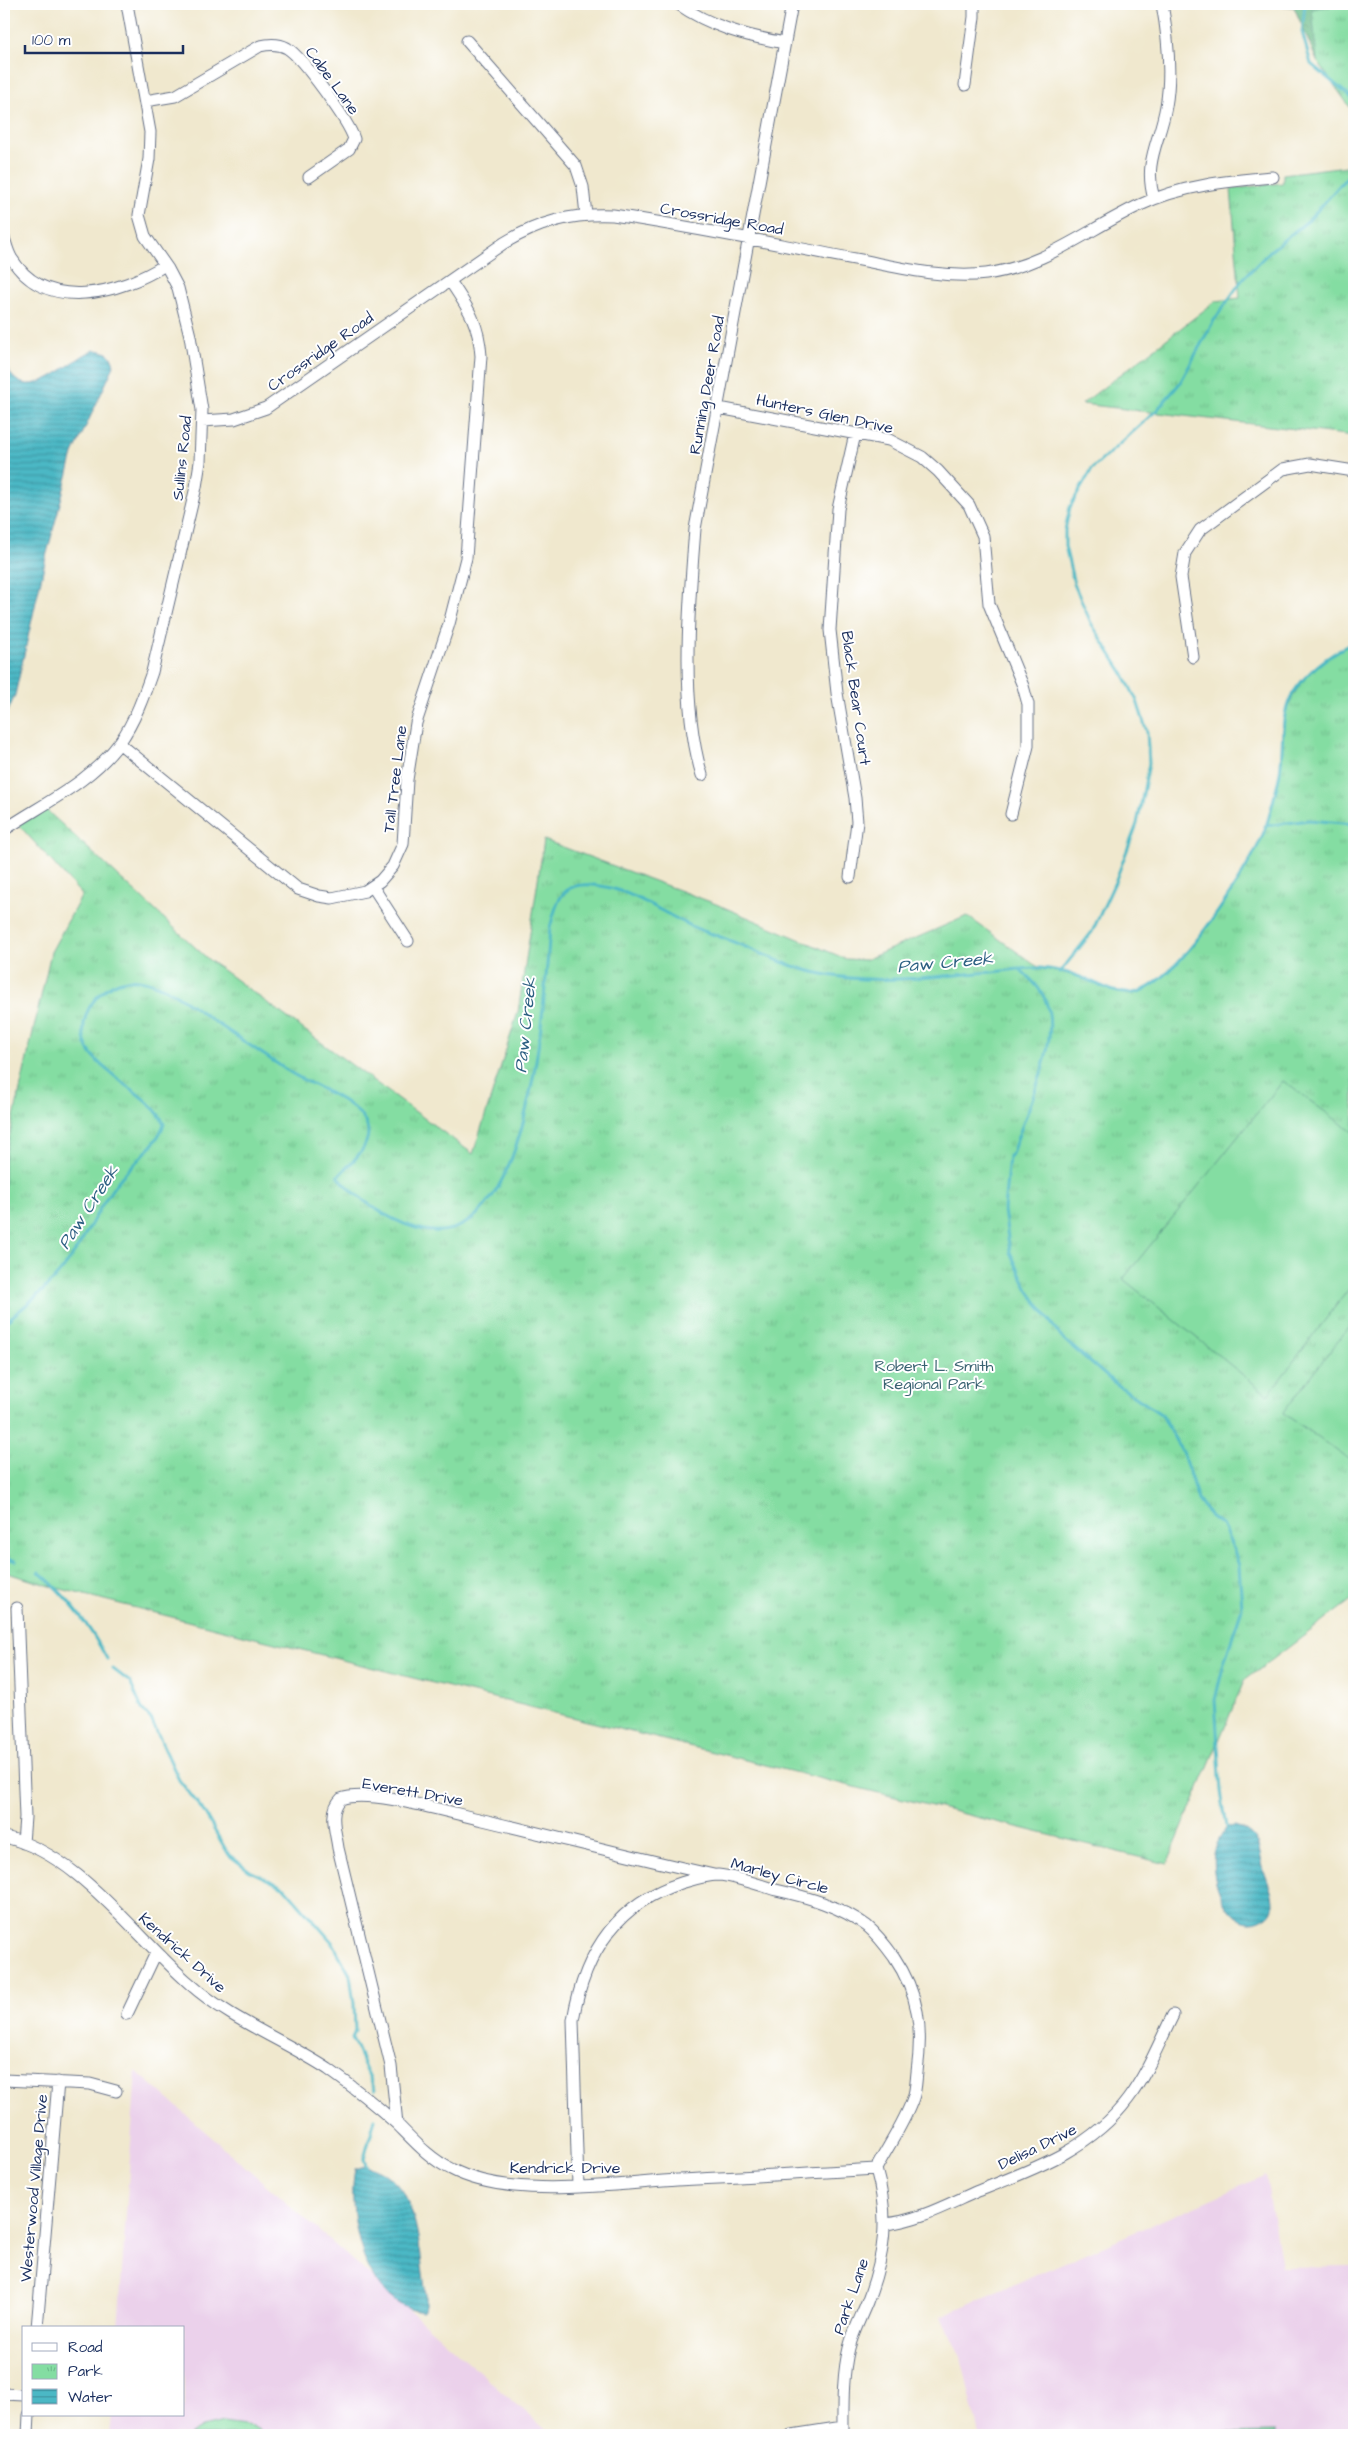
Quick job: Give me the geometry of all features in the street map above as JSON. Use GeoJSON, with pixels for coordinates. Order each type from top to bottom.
{"type":"FeatureCollection","features":[{"type":"Feature","properties":{"kind":"street","name":"Sullins Road"},"geometry":{"type":"LineString","coordinates":[[4,830],[70,788],[101,764],[119,743],[142,700],[152,672],[196,487],[202,421],[198,380],[186,317],[178,288],[145,236],[139,215],[150,146],[145,101],[127,4]]}},
{"type":"Feature","properties":{"kind":"street"},"geometry":{"type":"LineString","coordinates":[[678,4],[716,26],[738,34],[785,43]]}},
{"type":"Feature","properties":{"kind":"street","name":"Running Deer Road"},"geometry":{"type":"LineString","coordinates":[[702,775],[692,739],[690,609],[695,529],[719,408],[792,4]]}},
{"type":"Feature","properties":{"kind":"street"},"geometry":{"type":"LineString","coordinates":[[965,85],[974,4]]}},
{"type":"Feature","properties":{"kind":"street"},"geometry":{"type":"LineString","coordinates":[[1154,199],[1149,175],[1150,162],[1166,106],[1169,83],[1168,52],[1162,4]]}},
{"type":"Feature","properties":{"kind":"street"},"geometry":{"type":"LineString","coordinates":[[467,41],[576,166],[583,187],[586,215]]}},
{"type":"Feature","properties":{"kind":"street","name":"Cabe Lane"},"geometry":{"type":"LineString","coordinates":[[145,101],[175,96],[260,46],[268,44],[286,47],[298,56],[354,139],[349,149],[309,177]]}},
{"type":"Feature","properties":{"kind":"street","name":"Crossridge Road"},"geometry":{"type":"LineString","coordinates":[[202,421],[234,419],[266,408],[524,232],[557,219],[586,215],[630,218],[943,274],[987,274],[1018,267],[1048,256],[1154,199],[1196,187],[1273,177]]}},
{"type":"Feature","properties":{"kind":"street"},"geometry":{"type":"LineString","coordinates":[[4,238],[8,261],[43,286],[60,292],[75,294],[93,293],[138,280],[164,265]]}},
{"type":"Feature","properties":{"kind":"street","name":"Tall Tree Lane"},"geometry":{"type":"LineString","coordinates":[[119,743],[298,889],[332,898],[357,894],[373,887],[393,866],[403,844],[407,780],[416,723],[458,596],[469,540],[481,356],[480,336],[472,313],[450,281]]}},
{"type":"Feature","properties":{"kind":"street","name":"Hunters Glen Drive"},"geometry":{"type":"LineString","coordinates":[[719,408],[889,440],[922,457],[938,471],[969,505],[980,525],[985,550],[989,604],[1023,686],[1030,720],[1028,746],[1011,814]]}},
{"type":"Feature","properties":{"kind":"street","name":"Black Bear Court"},"geometry":{"type":"LineString","coordinates":[[850,878],[857,822],[855,798],[837,693],[830,630],[838,509],[855,434]]}},
{"type":"Feature","properties":{"kind":"street"},"geometry":{"type":"LineString","coordinates":[[1193,657],[1181,577],[1185,553],[1190,542],[1200,530],[1283,469],[1310,464],[1354,471]]}},
{"type":"Feature","properties":{"kind":"street"},"geometry":{"type":"LineString","coordinates":[[373,887],[408,941]]}},
{"type":"Feature","properties":{"kind":"street"},"geometry":{"type":"LineString","coordinates":[[17,1608],[25,1817],[23,1843]]}},
{"type":"Feature","properties":{"kind":"street","name":"Everett Drive"},"geometry":{"type":"LineString","coordinates":[[397,2124],[391,2066],[338,1848],[333,1815],[341,1799],[356,1796],[407,1804],[718,1875]]}},
{"type":"Feature","properties":{"kind":"street","name":"Kendrick Drive"},"geometry":{"type":"LineString","coordinates":[[4,1837],[23,1843],[74,1870],[156,1954],[195,1988],[221,2008],[342,2079],[397,2124],[433,2158],[465,2175],[488,2181],[528,2186],[578,2186],[876,2169]]}},
{"type":"Feature","properties":{"kind":"street","name":"Marley Circle"},"geometry":{"type":"LineString","coordinates":[[578,2186],[573,2020],[579,1990],[590,1960],[608,1931],[621,1917],[645,1900],[663,1889],[718,1875],[794,1894],[834,1906],[849,1914],[867,1926],[884,1944],[914,1992],[919,2023],[920,2049],[913,2098],[876,2169]]}},
{"type":"Feature","properties":{"kind":"street"},"geometry":{"type":"LineString","coordinates":[[127,2014],[156,1954]]}},
{"type":"Feature","properties":{"kind":"street","name":"Delisa Drive"},"geometry":{"type":"LineString","coordinates":[[885,2224],[904,2222],[1002,2182],[1054,2160],[1087,2140],[1107,2123],[1129,2098],[1173,2015]]}},
{"type":"Feature","properties":{"kind":"street"},"geometry":{"type":"LineString","coordinates":[[4,2080],[90,2084],[116,2091]]}},
{"type":"Feature","properties":{"kind":"street","name":"Westerwood Village Drive"},"geometry":{"type":"LineString","coordinates":[[37,2326],[58,2082]]}},
{"type":"Feature","properties":{"kind":"street","name":"Park Lane"},"geometry":{"type":"LineString","coordinates":[[843,2431],[844,2378],[849,2349],[876,2277],[883,2245],[885,2224],[884,2196],[876,2169]]}},
{"type":"Feature","properties":{"kind":"street"},"geometry":{"type":"LineString","coordinates":[[4,2394],[22,2395]]}},
{"type":"Feature","properties":{"kind":"street"},"geometry":{"type":"LineString","coordinates":[[28,2435],[29,2416]]}},
{"type":"Feature","properties":{"kind":"street"},"geometry":{"type":"LineString","coordinates":[[792,2435],[843,2431]]}},
{"type":"Feature","properties":{"kind":"shaded area"},"geometry":{"type":"Polygon","coordinates":[[[136,2071],[552,2435],[110,2435],[112,2416],[185,2416],[185,2326],[118,2326],[136,2071]]]}},
{"type":"Feature","properties":{"kind":"shaded area"},"geometry":{"type":"Polygon","coordinates":[[[1266,2175],[1281,2267],[1354,2266],[1354,2435],[979,2435],[961,2357],[941,2316],[1266,2175]]]}},
{"type":"Feature","properties":{"kind":"green space"},"geometry":{"type":"Polygon","coordinates":[[[1255,4],[1354,4],[1354,104],[1317,61],[1294,7],[1255,4]]]}},
{"type":"Feature","properties":{"kind":"green space"},"geometry":{"type":"Polygon","coordinates":[[[1340,4],[1354,4],[1354,113],[1317,61],[1312,9],[1340,4]]]}},
{"type":"Feature","properties":{"kind":"green space"},"geometry":{"type":"Polygon","coordinates":[[[1354,165],[1354,436],[1082,404],[1216,301],[1240,298],[1231,189],[1283,183],[1283,174],[1354,165]]]}},
{"type":"Feature","properties":{"kind":"green space","name":"Robert L. Smith Regional Park"},"geometry":{"type":"Polygon","coordinates":[[[1354,642],[1354,1598],[1244,1681],[1167,1864],[433,1683],[57,1588],[4,1572],[4,1161],[51,952],[82,895],[16,822],[42,806],[209,960],[473,1154],[518,1012],[544,840],[716,904],[846,959],[865,960],[967,916],[1039,967],[1077,976],[1122,994],[1136,993],[1153,985],[1172,968],[1192,946],[1230,893],[1259,843],[1266,825],[1281,767],[1283,725],[1292,698],[1308,675],[1341,649],[1354,642]]]}},
{"type":"Feature","properties":{"kind":"green space"},"geometry":{"type":"Polygon","coordinates":[[[1283,1081],[1354,1133],[1354,1282],[1268,1395],[1123,1279],[1283,1081]]]}},
{"type":"Feature","properties":{"kind":"green space"},"geometry":{"type":"Polygon","coordinates":[[[1354,1320],[1354,1463],[1283,1413],[1354,1320]]]}},
{"type":"Feature","properties":{"kind":"green space"},"geometry":{"type":"Polygon","coordinates":[[[223,2422],[252,2426],[268,2435],[189,2435],[203,2427],[223,2422]]]}},
{"type":"Feature","properties":{"kind":"green space"},"geometry":{"type":"Polygon","coordinates":[[[1275,2432],[1275,2435],[1062,2435],[1275,2432]]]}},
{"type":"Feature","properties":{"kind":"water"},"geometry":{"type":"Polygon","coordinates":[[[95,350],[108,354],[114,366],[73,454],[46,557],[15,695],[4,721],[4,361],[14,378],[23,383],[34,384],[56,374],[95,350]]]}},
{"type":"Feature","properties":{"kind":"water"},"geometry":{"type":"Polygon","coordinates":[[[1235,1826],[1248,1831],[1255,1839],[1273,1901],[1270,1914],[1251,1922],[1240,1919],[1231,1911],[1223,1900],[1214,1872],[1213,1858],[1218,1842],[1227,1827],[1235,1826]]]}},
{"type":"Feature","properties":{"kind":"water"},"geometry":{"type":"Polygon","coordinates":[[[365,2166],[383,2173],[397,2185],[407,2200],[414,2218],[421,2257],[426,2294],[426,2305],[423,2312],[403,2306],[386,2294],[373,2276],[364,2256],[357,2233],[353,2188],[355,2169],[365,2166]]]}},
{"type":"Feature","properties":{"kind":"waterway"},"geometry":{"type":"LineString","coordinates":[[1305,4],[1302,32],[1311,64],[1354,100]]}},
{"type":"Feature","properties":{"kind":"waterway"},"geometry":{"type":"LineString","coordinates":[[1060,972],[1092,932],[1115,882],[1137,824],[1149,763],[1147,732],[1137,701],[1124,675],[1091,623],[1074,584],[1065,546],[1065,530],[1070,507],[1092,469],[1157,410],[1180,383],[1213,322],[1242,280],[1270,251],[1309,220],[1354,169]]}},
{"type":"Feature","properties":{"kind":"waterway","name":"Paw Creek"},"geometry":{"type":"LineString","coordinates":[[4,1323],[58,1275],[78,1247],[112,1189],[156,1140],[164,1124],[157,1112],[146,1101],[107,1070],[88,1049],[84,1037],[84,1025],[87,1014],[95,999],[112,985],[122,981],[139,980],[168,990],[288,1071],[344,1101],[362,1117],[367,1126],[368,1133],[364,1147],[338,1176],[363,1200],[395,1220],[416,1228],[455,1228],[485,1205],[508,1166],[525,1117],[536,1062],[550,928],[556,906],[568,889],[582,885],[615,889],[631,895],[691,926],[790,965],[840,977],[865,979],[916,978],[1041,968],[1073,974],[1113,991],[1133,993],[1149,987],[1168,972],[1187,952],[1240,878],[1253,856],[1269,819],[1280,771],[1283,725],[1288,703],[1305,677],[1320,663],[1354,642]]}},
{"type":"Feature","properties":{"kind":"waterway"},"geometry":{"type":"LineString","coordinates":[[1265,826],[1309,820],[1354,824]]}},
{"type":"Feature","properties":{"kind":"waterway"},"geometry":{"type":"LineString","coordinates":[[1021,970],[1038,987],[1045,999],[1049,1016],[1049,1035],[1046,1055],[1033,1098],[1012,1154],[1009,1156],[1004,1210],[1010,1252],[1028,1290],[1061,1337],[1112,1381],[1162,1415],[1183,1454],[1198,1500],[1209,1515],[1222,1525],[1234,1550],[1239,1566],[1242,1608],[1224,1663],[1215,1700],[1221,1792],[1227,1827]]}},
{"type":"Feature","properties":{"kind":"waterway"},"geometry":{"type":"LineString","coordinates":[[4,1557],[16,1561]]}},
{"type":"Feature","properties":{"kind":"waterway"},"geometry":{"type":"LineString","coordinates":[[39,1572],[78,1612],[107,1659]]}},
{"type":"Feature","properties":{"kind":"waterway"},"geometry":{"type":"LineString","coordinates":[[113,1669],[130,1682],[142,1709],[151,1719],[179,1780],[202,1809],[229,1855],[250,1871],[285,1888],[332,1942],[350,1975],[355,2030],[352,2038],[375,2090]]}},
{"type":"Feature","properties":{"kind":"waterway"},"geometry":{"type":"LineString","coordinates":[[367,2169],[364,2159],[375,2119]]}}]}
